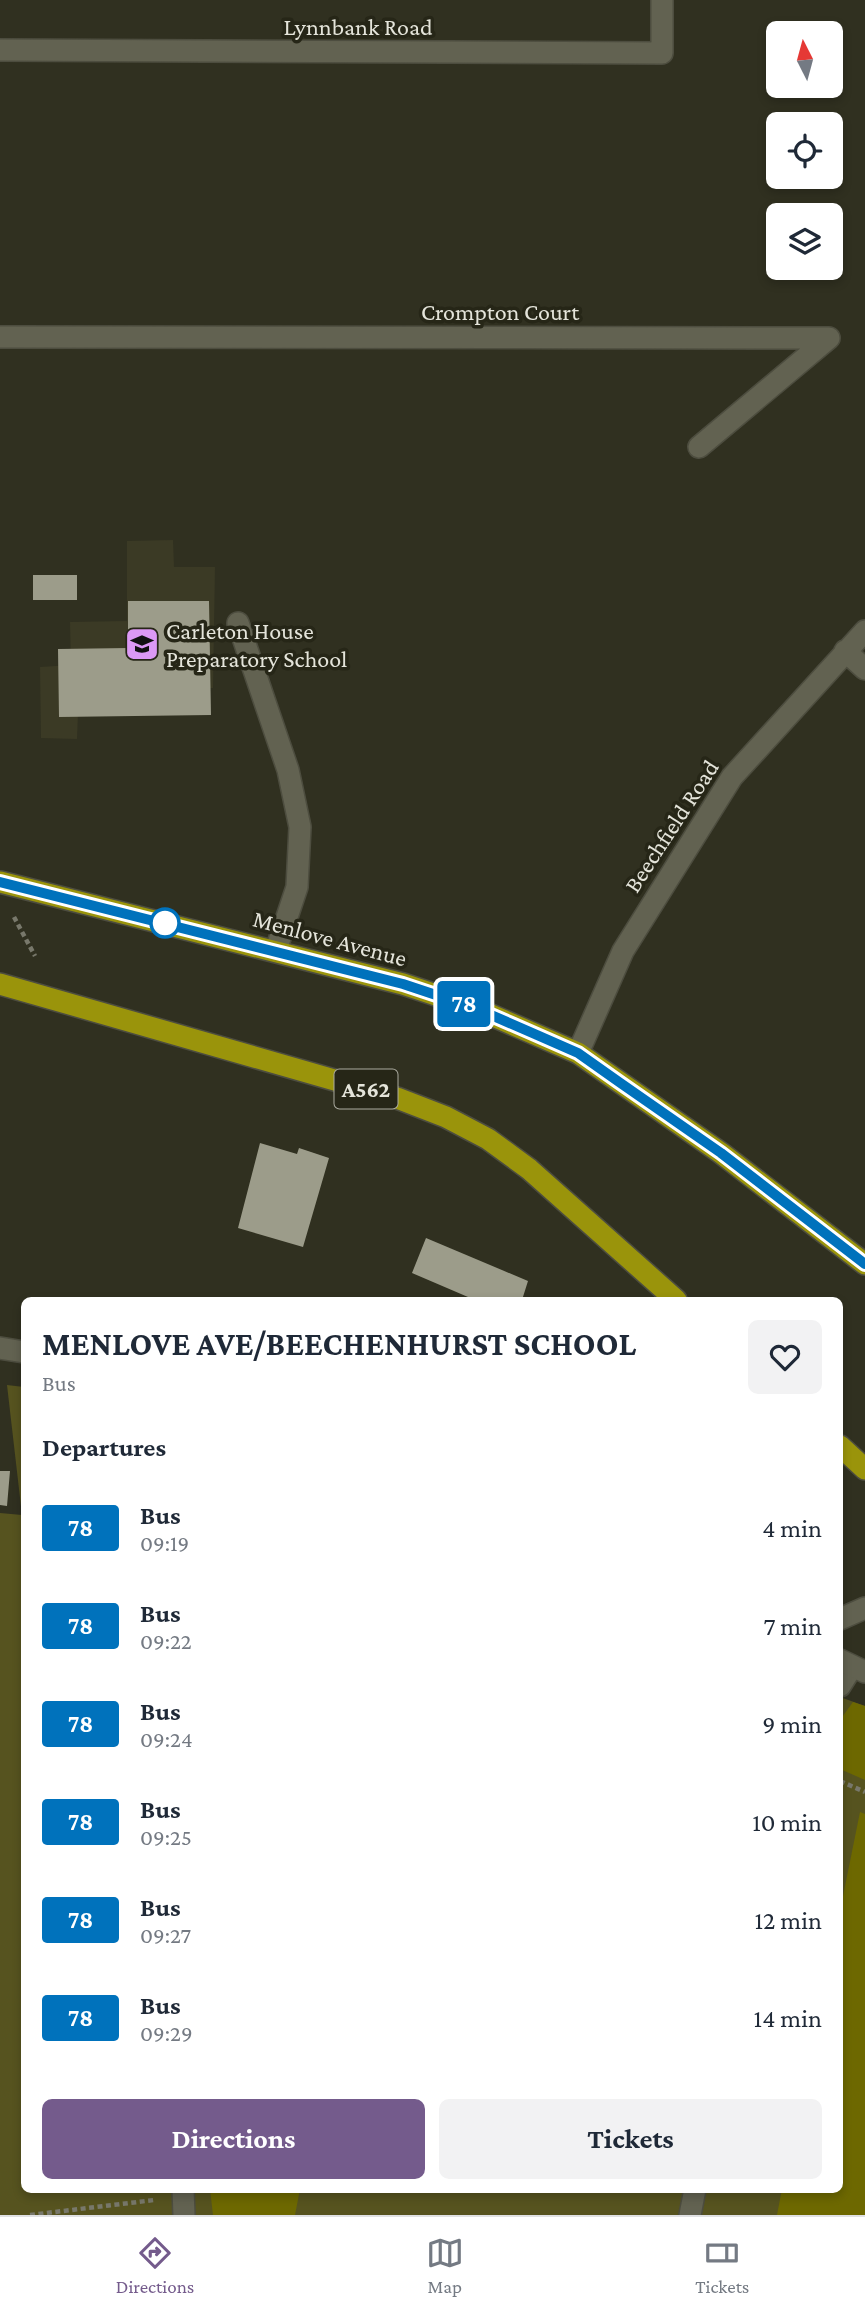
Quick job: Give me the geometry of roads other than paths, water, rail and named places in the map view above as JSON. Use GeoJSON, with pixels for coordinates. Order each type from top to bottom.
{"type":"FeatureCollection","features":[{"type":"Feature","properties":{"kind":"highway","name":"Menlove Avenue"},"geometry":{"type":"LineString","coordinates":[[0,882],[403,984],[475,1008],[578,1053],[721,1153],[865,1264]]}},
{"type":"Feature","properties":{"kind":"highway","name":"A562"},"geometry":{"type":"LineString","coordinates":[[0,984],[384,1094],[446,1116],[488,1139],[529,1169],[673,1297]]}},
{"type":"Feature","properties":{"kind":"highway"},"geometry":{"type":"LineString","coordinates":[[843,1449],[865,1469]]}},
{"type":"Feature","properties":{"kind":"street","name":"Lynnbank Road"},"geometry":{"type":"LineString","coordinates":[[0,50],[662,54],[662,0]]}},
{"type":"Feature","properties":{"kind":"street","name":"Crompton Court"},"geometry":{"type":"LineString","coordinates":[[0,337],[830,338],[699,447]]}},
{"type":"Feature","properties":{"kind":"street"},"geometry":{"type":"LineString","coordinates":[[239,623],[288,770],[300,827],[297,887],[276,950]]}},
{"type":"Feature","properties":{"kind":"street","name":"Beechfield Road"},"geometry":{"type":"LineString","coordinates":[[578,1053],[622,951],[732,777],[865,631]]}},
{"type":"Feature","properties":{"kind":"street"},"geometry":{"type":"LineString","coordinates":[[845,651],[865,669]]}},
{"type":"Feature","properties":{"kind":"street"},"geometry":{"type":"LineString","coordinates":[[0,1348],[21,1352]]}},
{"type":"Feature","properties":{"kind":"street"},"geometry":{"type":"LineString","coordinates":[[843,1618],[865,1608]]}},
{"type":"Feature","properties":{"kind":"street"},"geometry":{"type":"LineString","coordinates":[[690,2215],[694,2193]]}},
{"type":"Feature","properties":{"kind":"place","name":"Carleton House Preparatory School"},"geometry":{"type":"Point","coordinates":[142,644]}}]}
